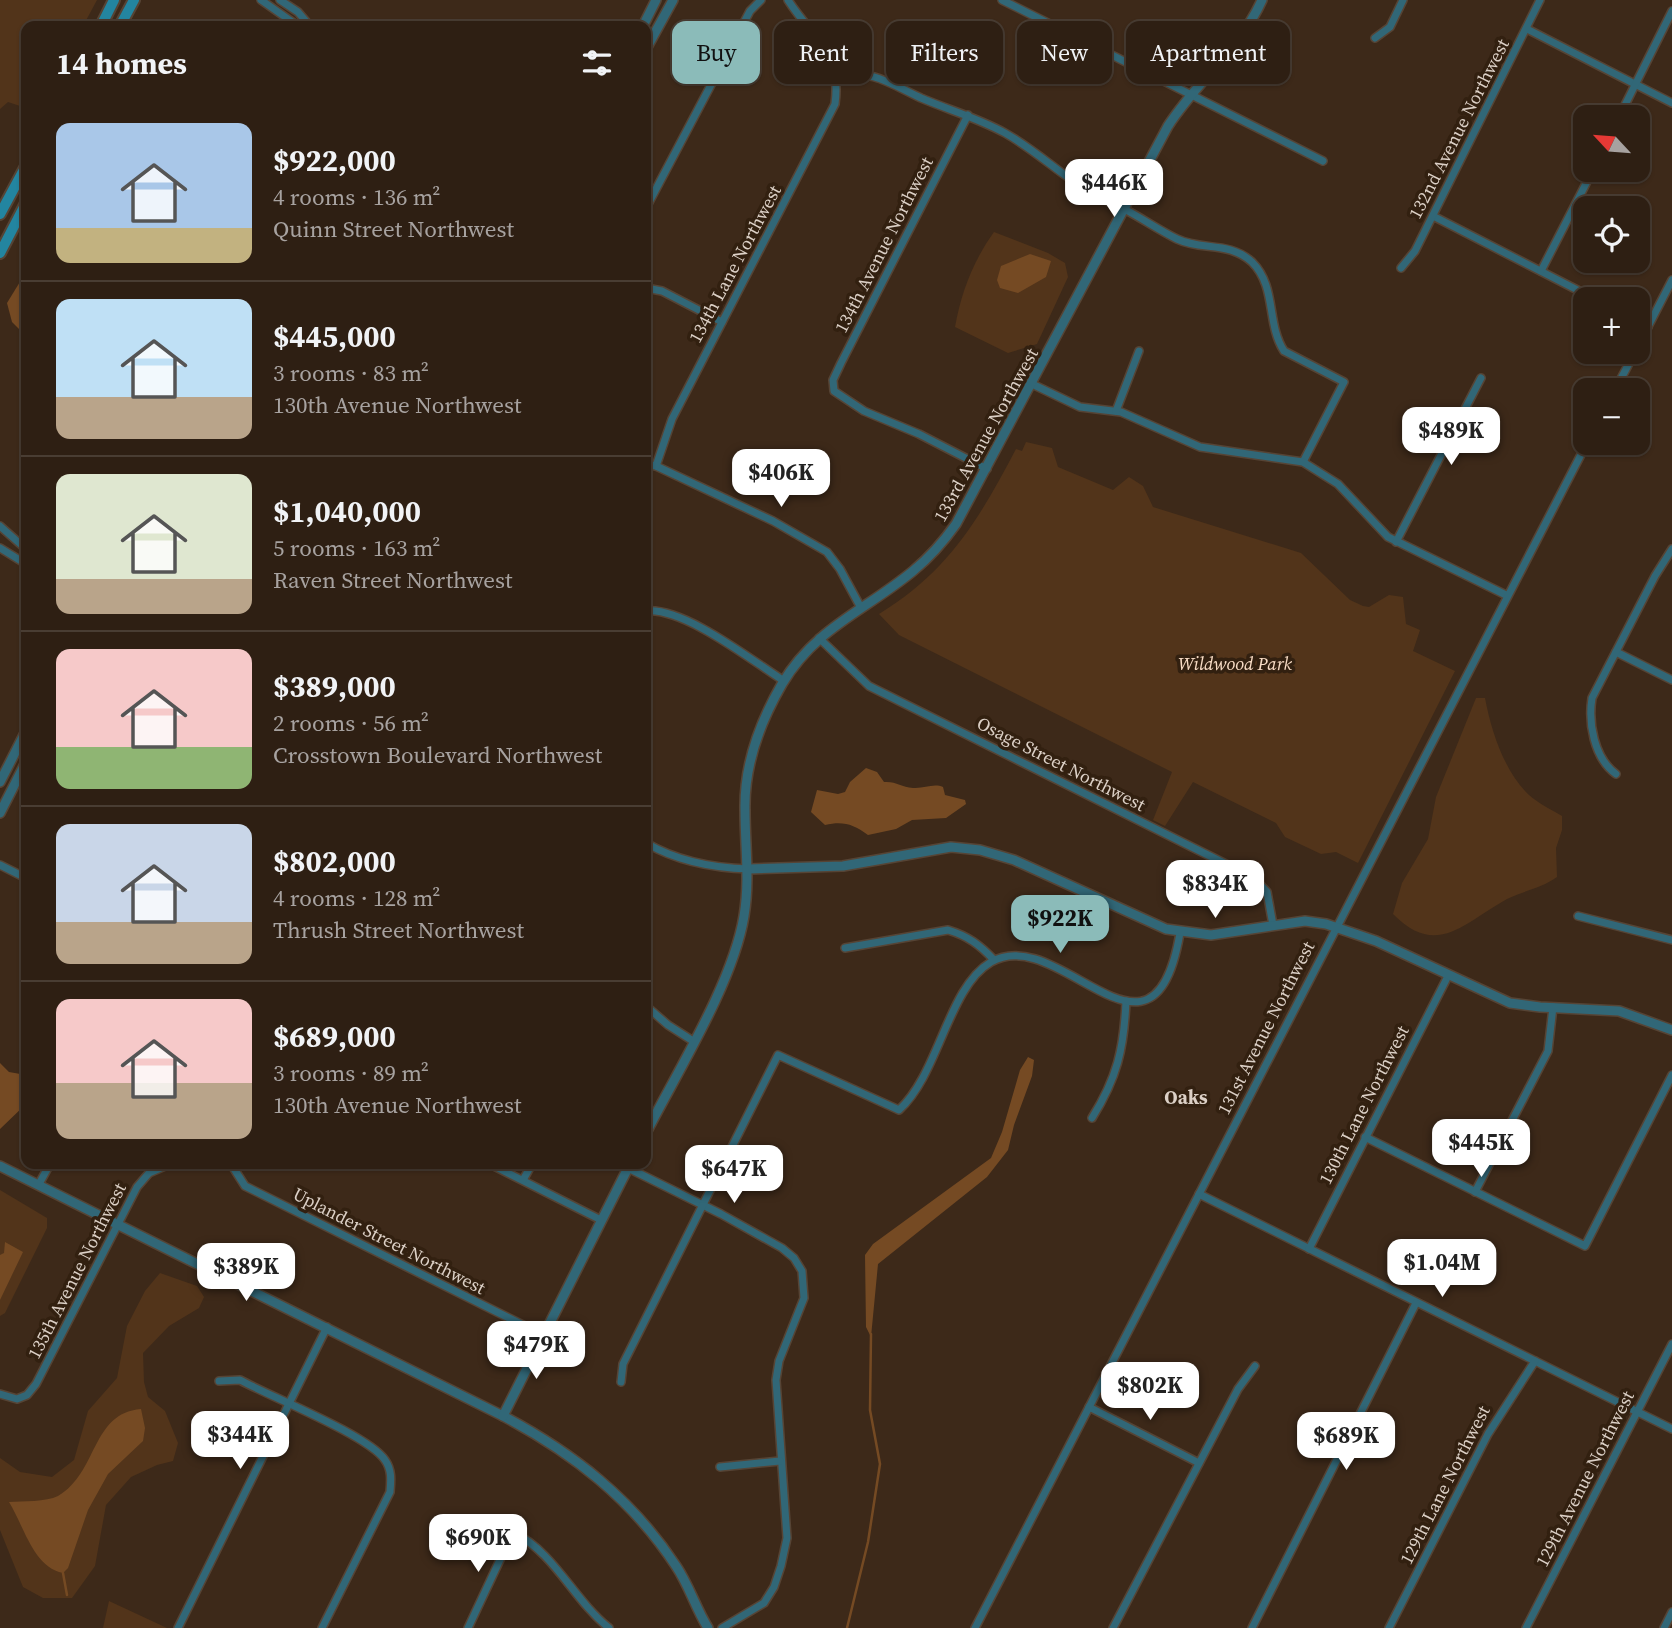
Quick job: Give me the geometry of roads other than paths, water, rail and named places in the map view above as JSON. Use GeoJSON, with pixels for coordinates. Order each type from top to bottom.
{"type":"FeatureCollection","features":[{"type":"Feature","properties":{"kind":"main road"},"geometry":{"type":"LineString","coordinates":[[103,21],[114,0]]}},
{"type":"Feature","properties":{"kind":"main road"},"geometry":{"type":"LineString","coordinates":[[123,21],[134,0]]}},
{"type":"Feature","properties":{"kind":"main road"},"geometry":{"type":"LineString","coordinates":[[0,214],[21,175]]}},
{"type":"Feature","properties":{"kind":"main road"},"geometry":{"type":"LineString","coordinates":[[0,253],[21,213]]}},
{"type":"Feature","properties":{"kind":"street"},"geometry":{"type":"LineString","coordinates":[[261,0],[291,21]]}},
{"type":"Feature","properties":{"kind":"street"},"geometry":{"type":"LineString","coordinates":[[280,0],[306,21]]}},
{"type":"Feature","properties":{"kind":"street"},"geometry":{"type":"LineString","coordinates":[[646,21],[656,0]]}},
{"type":"Feature","properties":{"kind":"street"},"geometry":{"type":"LineString","coordinates":[[651,40],[673,0]]}},
{"type":"Feature","properties":{"kind":"street"},"geometry":{"type":"LineString","coordinates":[[651,199],[750,11],[761,0]]}},
{"type":"Feature","properties":{"kind":"street"},"geometry":{"type":"LineString","coordinates":[[788,0],[805,21]]}},
{"type":"Feature","properties":{"kind":"street"},"geometry":{"type":"LineString","coordinates":[[1002,0],[1323,161]]}},
{"type":"Feature","properties":{"kind":"street","name":"133rd Avenue Northwest"},"geometry":{"type":"LineString","coordinates":[[651,1123],[733,958],[744,916],[749,869],[744,809],[749,769],[766,716],[784,681],[819,638],[860,606],[911,573],[956,524],[1168,126],[1191,93],[1236,44],[1262,0]]}},
{"type":"Feature","properties":{"kind":"street"},"geometry":{"type":"LineString","coordinates":[[1375,38],[1390,27],[1404,0]]}},
{"type":"Feature","properties":{"kind":"street","name":"132nd Avenue Northwest"},"geometry":{"type":"LineString","coordinates":[[1401,268],[1415,251],[1540,0]]}},
{"type":"Feature","properties":{"kind":"street"},"geometry":{"type":"LineString","coordinates":[[1625,105],[1672,11]]}},
{"type":"Feature","properties":{"kind":"street"},"geometry":{"type":"LineString","coordinates":[[1527,29],[1672,103]]}},
{"type":"Feature","properties":{"kind":"street"},"geometry":{"type":"LineString","coordinates":[[872,75],[968,115],[1038,153],[1090,193],[1181,240],[1223,246],[1251,262],[1262,275],[1270,293],[1279,344],[1284,351],[1344,382],[1303,462]]}},
{"type":"Feature","properties":{"kind":"street","name":"134th Lane Northwest"},"geometry":{"type":"LineString","coordinates":[[656,466],[672,419],[824,129],[835,104],[836,84]]}},
{"type":"Feature","properties":{"kind":"street","name":"134th Avenue Northwest"},"geometry":{"type":"LineString","coordinates":[[968,115],[833,380],[834,391],[864,411],[919,434],[987,469]]}},
{"type":"Feature","properties":{"kind":"street"},"geometry":{"type":"LineString","coordinates":[[1541,271],[1587,182]]}},
{"type":"Feature","properties":{"kind":"street"},"geometry":{"type":"LineString","coordinates":[[1433,216],[1573,288]]}},
{"type":"Feature","properties":{"kind":"street"},"geometry":{"type":"LineString","coordinates":[[1650,323],[1672,280]]}},
{"type":"Feature","properties":{"kind":"street"},"geometry":{"type":"LineString","coordinates":[[651,289],[662,291],[722,322]]}},
{"type":"Feature","properties":{"kind":"street"},"geometry":{"type":"LineString","coordinates":[[1116,411],[1139,351]]}},
{"type":"Feature","properties":{"kind":"street"},"geometry":{"type":"LineString","coordinates":[[1396,542],[1481,379]]}},
{"type":"Feature","properties":{"kind":"street"},"geometry":{"type":"LineString","coordinates":[[1032,384],[1080,407],[1116,411],[1200,447],[1303,462],[1338,484],[1368,519],[1396,542],[1506,595]]}},
{"type":"Feature","properties":{"kind":"street","name":"131st Avenue Northwest"},"geometry":{"type":"LineString","coordinates":[[977,1627],[1506,595],[1581,455]]}},
{"type":"Feature","properties":{"kind":"street"},"geometry":{"type":"LineString","coordinates":[[651,465],[773,521],[827,552],[841,569],[860,606]]}},
{"type":"Feature","properties":{"kind":"street"},"geometry":{"type":"LineString","coordinates":[[0,526],[21,545]]}},
{"type":"Feature","properties":{"kind":"street"},"geometry":{"type":"LineString","coordinates":[[0,548],[21,561]]}},
{"type":"Feature","properties":{"kind":"street"},"geometry":{"type":"LineString","coordinates":[[1616,774],[1610,769],[1598,747],[1589,716],[1592,698],[1672,550]]}},
{"type":"Feature","properties":{"kind":"street"},"geometry":{"type":"LineString","coordinates":[[651,611],[663,612],[721,641],[784,681]]}},
{"type":"Feature","properties":{"kind":"street","name":"Osage Street Northwest"},"geometry":{"type":"LineString","coordinates":[[819,638],[869,686],[1254,878],[1267,892],[1273,925]]}},
{"type":"Feature","properties":{"kind":"street"},"geometry":{"type":"LineString","coordinates":[[1616,652],[1672,680]]}},
{"type":"Feature","properties":{"kind":"street"},"geometry":{"type":"LineString","coordinates":[[0,782],[21,741]]}},
{"type":"Feature","properties":{"kind":"street"},"geometry":{"type":"LineString","coordinates":[[0,813],[21,772]]}},
{"type":"Feature","properties":{"kind":"street"},"geometry":{"type":"LineString","coordinates":[[651,846],[718,868],[749,869],[843,866],[951,847],[980,850],[1014,860],[1150,924],[1180,933],[1211,935],[1305,921],[1336,926],[1510,1003],[1619,1011],[1672,1030]]}},
{"type":"Feature","properties":{"kind":"street"},"geometry":{"type":"LineString","coordinates":[[0,865],[21,876]]}},
{"type":"Feature","properties":{"kind":"street"},"geometry":{"type":"LineString","coordinates":[[1578,916],[1672,940]]}},
{"type":"Feature","properties":{"kind":"street"},"geometry":{"type":"LineString","coordinates":[[845,948],[948,930],[980,945],[994,960]]}},
{"type":"Feature","properties":{"kind":"street"},"geometry":{"type":"LineString","coordinates":[[621,1382],[623,1364],[778,1055],[899,1110],[922,1080],[971,980],[980,969],[994,960],[1019,953],[1037,958],[1126,1001],[1135,1002],[1152,996],[1167,982],[1175,961],[1180,933]]}},
{"type":"Feature","properties":{"kind":"street","name":"130th Lane Northwest"},"geometry":{"type":"LineString","coordinates":[[1309,1249],[1448,976]]}},
{"type":"Feature","properties":{"kind":"street"},"geometry":{"type":"LineString","coordinates":[[1092,1118],[1112,1086],[1122,1051],[1126,1001]]}},
{"type":"Feature","properties":{"kind":"street"},"geometry":{"type":"LineString","coordinates":[[1475,1192],[1548,1051],[1553,1007]]}},
{"type":"Feature","properties":{"kind":"street"},"geometry":{"type":"LineString","coordinates":[[651,1011],[667,1025],[693,1041]]}},
{"type":"Feature","properties":{"kind":"street"},"geometry":{"type":"LineString","coordinates":[[1365,1137],[1585,1246],[1672,1075]]}},
{"type":"Feature","properties":{"kind":"street"},"geometry":{"type":"LineString","coordinates":[[0,1166],[503,1416],[580,1461],[607,1484],[640,1519],[677,1567],[708,1628]]}},
{"type":"Feature","properties":{"kind":"street"},"geometry":{"type":"LineString","coordinates":[[39,1184],[47,1169]]}},
{"type":"Feature","properties":{"kind":"street","name":"135th Avenue Northwest"},"geometry":{"type":"LineString","coordinates":[[0,1394],[17,1399],[27,1395],[36,1384],[118,1223],[149,1173],[158,1169]]}},
{"type":"Feature","properties":{"kind":"street","name":"Uplander Street Northwest"},"geometry":{"type":"LineString","coordinates":[[234,1169],[245,1186],[543,1335]]}},
{"type":"Feature","properties":{"kind":"street"},"geometry":{"type":"LineString","coordinates":[[500,1169],[601,1220]]}},
{"type":"Feature","properties":{"kind":"street"},"geometry":{"type":"LineString","coordinates":[[523,1180],[529,1169]]}},
{"type":"Feature","properties":{"kind":"street"},"geometry":{"type":"LineString","coordinates":[[503,1416],[627,1169]]}},
{"type":"Feature","properties":{"kind":"street"},"geometry":{"type":"LineString","coordinates":[[635,1169],[782,1248],[794,1258],[803,1276],[804,1298],[779,1361],[776,1380],[787,1538],[774,1587],[764,1602],[722,1628]]}},
{"type":"Feature","properties":{"kind":"street"},"geometry":{"type":"LineString","coordinates":[[1199,1194],[1672,1429]]}},
{"type":"Feature","properties":{"kind":"street"},"geometry":{"type":"LineString","coordinates":[[1252,1628],[1416,1303]]}},
{"type":"Feature","properties":{"kind":"street"},"geometry":{"type":"LineString","coordinates":[[178,1628],[327,1327]]}},
{"type":"Feature","properties":{"kind":"street","name":"129th Avenue Northwest"},"geometry":{"type":"LineString","coordinates":[[1526,1628],[1672,1344]]}},
{"type":"Feature","properties":{"kind":"street","name":"129th Lane Northwest"},"geometry":{"type":"LineString","coordinates":[[1388,1628],[1488,1434],[1535,1361]]}},
{"type":"Feature","properties":{"kind":"street"},"geometry":{"type":"LineString","coordinates":[[1113,1628],[1238,1390],[1255,1366]]}},
{"type":"Feature","properties":{"kind":"street"},"geometry":{"type":"LineString","coordinates":[[219,1381],[240,1380],[360,1440],[378,1452],[391,1473],[390,1492],[322,1628]]}},
{"type":"Feature","properties":{"kind":"street"},"geometry":{"type":"LineString","coordinates":[[1089,1408],[1199,1462]]}},
{"type":"Feature","properties":{"kind":"street"},"geometry":{"type":"LineString","coordinates":[[720,1467],[780,1461]]}},
{"type":"Feature","properties":{"kind":"street"},"geometry":{"type":"LineString","coordinates":[[468,1628],[513,1532],[540,1549],[582,1603],[609,1628]]}},
{"type":"Feature","properties":{"kind":"street"},"geometry":{"type":"LineString","coordinates":[[1664,1628],[1672,1612]]}},
{"type":"Feature","properties":{"kind":"waterway"},"geometry":{"type":"LineString","coordinates":[[847,1628],[868,1542],[880,1464],[870,1410],[871,1334]]}},
{"type":"Feature","properties":{"kind":"waterway"},"geometry":{"type":"LineString","coordinates":[[63,1573],[67,1595]]}},
{"type":"Feature","properties":{"kind":"district","name":"Oaks"},"geometry":{"type":"Point","coordinates":[1186,1097]}},
{"type":"Feature","properties":{"kind":"park label","name":"Wildwood Park"},"geometry":{"type":"Point","coordinates":[1235,664]}}]}
